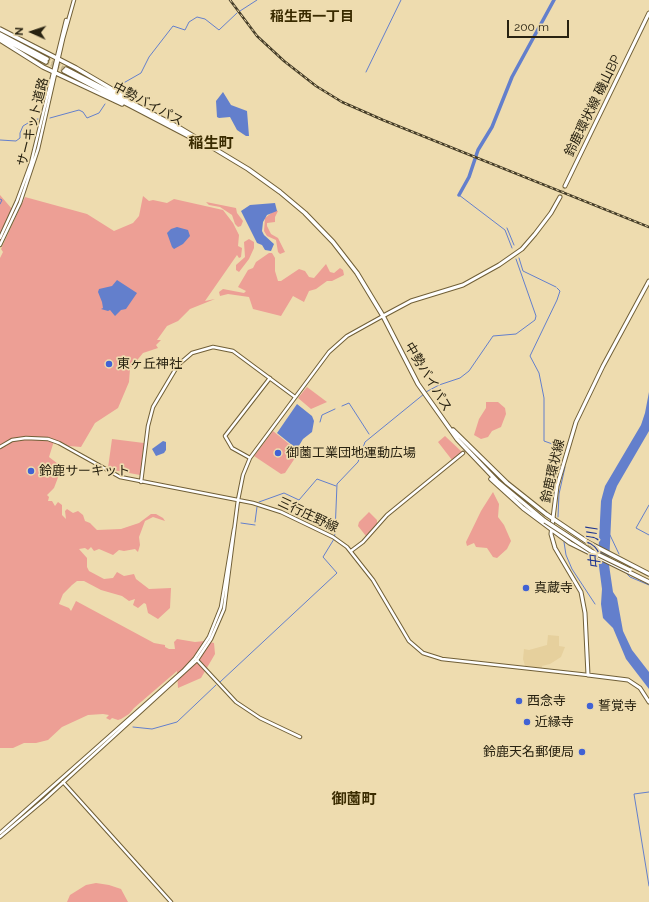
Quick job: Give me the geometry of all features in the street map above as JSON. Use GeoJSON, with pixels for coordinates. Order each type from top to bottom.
{"type":"FeatureCollection","features":[{"type":"Feature","properties":{"kind":"highway"},"geometry":{"type":"LineString","coordinates":[[0,30],[57,58],[134,104]]}},
{"type":"Feature","properties":{"kind":"highway"},"geometry":{"type":"LineString","coordinates":[[0,34],[47,61],[0,39]]}},
{"type":"Feature","properties":{"kind":"highway"},"geometry":{"type":"LineString","coordinates":[[0,39],[30,60],[158,120]]}},
{"type":"Feature","properties":{"kind":"highway","name":"中勢バイパス"},"geometry":{"type":"LineString","coordinates":[[222,154],[65,70],[134,104],[222,154],[259,176],[290,200],[316,224],[341,251],[363,283],[383,316],[409,368],[427,398],[457,439],[497,483]]}},
{"type":"Feature","properties":{"kind":"highway"},"geometry":{"type":"LineString","coordinates":[[439,414],[457,435],[507,482],[546,514],[582,538],[649,574]]}},
{"type":"Feature","properties":{"kind":"highway"},"geometry":{"type":"LineString","coordinates":[[497,483],[547,527],[590,554],[649,581]]}},
{"type":"Feature","properties":{"kind":"highway"},"geometry":{"type":"LineString","coordinates":[[497,483],[557,530],[649,581]]}},
{"type":"Feature","properties":{"kind":"main road","name":"鈴鹿環状線 磯山BP"},"geometry":{"type":"LineString","coordinates":[[565,186],[649,13]]}},
{"type":"Feature","properties":{"kind":"main road"},"geometry":{"type":"LineString","coordinates":[[383,316],[411,301],[463,285],[499,266],[522,249],[551,213],[560,197]]}},
{"type":"Feature","properties":{"kind":"main road","name":"鈴鹿環状線"},"geometry":{"type":"LineString","coordinates":[[588,675],[583,597],[579,587],[552,541],[557,486],[576,422],[603,366],[649,281]]}},
{"type":"Feature","properties":{"kind":"main road"},"geometry":{"type":"LineString","coordinates":[[588,675],[628,680],[640,688],[649,702]]}},
{"type":"Feature","properties":{"kind":"street"},"geometry":{"type":"LineString","coordinates":[[54,72],[73,0]]}},
{"type":"Feature","properties":{"kind":"street","name":"サーキット道路"},"geometry":{"type":"LineString","coordinates":[[0,238],[17,201],[31,163],[54,72]]}},
{"type":"Feature","properties":{"kind":"street","name":"サーキット道路"},"geometry":{"type":"LineString","coordinates":[[0,245],[20,203],[38,150],[54,72]]}},
{"type":"Feature","properties":{"kind":"street"},"geometry":{"type":"LineString","coordinates":[[0,837],[196,659],[209,638],[221,607],[238,500],[243,475],[250,458],[335,345],[352,333],[383,316]]}},
{"type":"Feature","properties":{"kind":"street"},"geometry":{"type":"LineString","coordinates":[[141,482],[148,426],[153,407],[172,374],[184,359],[192,353],[204,348],[225,349],[239,355],[295,397]]}},
{"type":"Feature","properties":{"kind":"street"},"geometry":{"type":"LineString","coordinates":[[250,458],[232,448],[226,436],[270,378]]}},
{"type":"Feature","properties":{"kind":"street","name":"三行庄野線"},"geometry":{"type":"LineString","coordinates":[[0,447],[19,439],[30,437],[48,439],[59,443],[117,476],[141,482],[253,503],[281,512],[334,537],[351,551],[373,580],[409,640],[423,653],[442,659],[588,675]]}},
{"type":"Feature","properties":{"kind":"street"},"geometry":{"type":"LineString","coordinates":[[351,551],[363,542],[387,515],[463,453]]}},
{"type":"Feature","properties":{"kind":"street"},"geometry":{"type":"LineString","coordinates":[[196,659],[236,702],[260,718],[300,737]]}},
{"type":"Feature","properties":{"kind":"street"},"geometry":{"type":"LineString","coordinates":[[0,833],[62,781]]}},
{"type":"Feature","properties":{"kind":"street"},"geometry":{"type":"LineString","coordinates":[[62,781],[170,902]]}},
{"type":"Feature","properties":{"kind":"shaded area"},"geometry":{"type":"Polygon","coordinates":[[[0,195],[12,209],[0,235],[0,195]]]}},
{"type":"Feature","properties":{"kind":"shaded area","name":"鈴鹿サーキット"},"geometry":{"type":"Polygon","coordinates":[[[143,196],[149,201],[153,200],[167,203],[174,199],[223,210],[233,223],[239,235],[238,246],[242,248],[241,257],[239,258],[237,255],[205,301],[215,299],[190,309],[178,321],[167,326],[157,340],[161,340],[156,345],[158,348],[143,353],[130,369],[129,382],[118,408],[95,423],[81,447],[69,446],[54,441],[49,457],[62,467],[54,488],[47,495],[49,497],[48,501],[52,501],[55,506],[58,502],[62,505],[62,515],[66,519],[65,511],[67,509],[73,513],[78,511],[83,515],[85,521],[90,523],[97,530],[121,529],[139,523],[151,514],[156,514],[163,518],[165,521],[153,517],[145,521],[139,537],[140,545],[138,552],[135,549],[124,551],[119,550],[113,555],[99,549],[94,551],[91,547],[88,550],[85,548],[79,549],[87,558],[87,567],[89,571],[104,579],[113,578],[117,572],[124,576],[134,574],[136,579],[149,589],[171,588],[170,608],[158,619],[148,613],[146,604],[144,603],[138,608],[133,605],[135,599],[129,601],[122,596],[101,590],[84,581],[77,581],[72,585],[63,594],[59,604],[69,608],[71,611],[76,601],[154,643],[165,645],[165,647],[169,649],[175,649],[174,642],[177,639],[214,643],[215,654],[201,678],[178,688],[177,671],[129,714],[121,719],[118,720],[112,718],[110,720],[106,718],[109,715],[103,714],[88,715],[62,727],[48,740],[36,743],[24,743],[13,748],[0,748],[0,258],[3,252],[1,249],[25,197],[87,214],[114,231],[133,223],[139,216],[143,196]]]}},
{"type":"Feature","properties":{"kind":"shaded area"},"geometry":{"type":"Polygon","coordinates":[[[206,202],[236,208],[237,213],[243,221],[241,226],[238,227],[235,224],[232,215],[220,207],[209,205],[206,202]]]}},
{"type":"Feature","properties":{"kind":"shaded area"},"geometry":{"type":"Polygon","coordinates":[[[275,210],[278,211],[275,217],[275,222],[267,223],[267,226],[271,234],[278,238],[285,252],[280,254],[278,252],[276,240],[267,236],[264,231],[265,218],[275,210]]]}},
{"type":"Feature","properties":{"kind":"shaded area"},"geometry":{"type":"Polygon","coordinates":[[[249,239],[254,242],[254,248],[249,259],[239,272],[236,270],[236,265],[245,257],[244,242],[249,239]]]}},
{"type":"Feature","properties":{"kind":"shaded area"},"geometry":{"type":"Polygon","coordinates":[[[269,253],[272,253],[275,258],[275,271],[278,281],[281,281],[299,269],[305,271],[309,277],[314,278],[326,264],[330,272],[334,273],[340,268],[343,270],[344,275],[332,281],[327,281],[316,289],[309,291],[304,302],[293,296],[281,316],[253,309],[249,297],[228,294],[220,296],[219,292],[223,289],[244,293],[246,291],[238,287],[248,270],[253,268],[256,262],[269,253]]]}},
{"type":"Feature","properties":{"kind":"shaded area"},"geometry":{"type":"Polygon","coordinates":[[[307,387],[327,402],[311,409],[298,398],[307,387]]]}},
{"type":"Feature","properties":{"kind":"shaded area"},"geometry":{"type":"Polygon","coordinates":[[[486,402],[498,402],[505,408],[506,414],[501,427],[492,431],[488,437],[481,439],[474,435],[479,419],[486,408],[486,402]]]}},
{"type":"Feature","properties":{"kind":"shaded area","name":"御薗工業団地運動広場"},"geometry":{"type":"Polygon","coordinates":[[[273,431],[299,452],[285,473],[281,474],[254,456],[273,431]]]}},
{"type":"Feature","properties":{"kind":"shaded area"},"geometry":{"type":"Polygon","coordinates":[[[445,436],[462,452],[452,460],[438,442],[445,436]]]}},
{"type":"Feature","properties":{"kind":"shaded area"},"geometry":{"type":"Polygon","coordinates":[[[112,439],[144,443],[140,475],[108,468],[112,439]]]}},
{"type":"Feature","properties":{"kind":"shaded area"},"geometry":{"type":"Polygon","coordinates":[[[493,492],[499,504],[498,517],[504,525],[511,541],[507,549],[497,558],[493,557],[487,548],[476,547],[474,543],[467,546],[466,542],[481,511],[493,492]]]}},
{"type":"Feature","properties":{"kind":"shaded area"},"geometry":{"type":"Polygon","coordinates":[[[369,512],[377,520],[377,524],[366,536],[358,526],[359,522],[369,512]]]}},
{"type":"Feature","properties":{"kind":"shaded area"},"geometry":{"type":"Polygon","coordinates":[[[548,635],[559,636],[559,646],[565,647],[561,657],[550,664],[542,666],[542,668],[525,666],[523,659],[524,649],[529,650],[547,645],[548,635]]]}},
{"type":"Feature","properties":{"kind":"shaded area"},"geometry":{"type":"Polygon","coordinates":[[[96,883],[121,889],[128,902],[67,902],[70,895],[86,885],[96,883]]]}},
{"type":"Feature","properties":{"kind":"water"},"geometry":{"type":"Polygon","coordinates":[[[223,92],[231,105],[247,111],[249,136],[246,136],[237,130],[230,117],[217,117],[216,101],[223,92]]]}},
{"type":"Feature","properties":{"kind":"water"},"geometry":{"type":"Polygon","coordinates":[[[275,203],[277,211],[267,215],[263,222],[262,231],[264,235],[274,244],[271,251],[265,250],[262,245],[257,243],[241,211],[250,205],[275,203]]]}},
{"type":"Feature","properties":{"kind":"water"},"geometry":{"type":"Polygon","coordinates":[[[177,227],[188,230],[190,236],[183,244],[174,249],[167,233],[171,229],[177,227]]]}},
{"type":"Feature","properties":{"kind":"water"},"geometry":{"type":"Polygon","coordinates":[[[117,280],[137,293],[126,309],[121,310],[115,316],[110,310],[108,311],[101,309],[103,308],[102,302],[98,292],[99,289],[112,286],[117,280]]]}},
{"type":"Feature","properties":{"kind":"water"},"geometry":{"type":"Polygon","coordinates":[[[649,392],[649,431],[617,486],[612,500],[609,565],[613,592],[617,598],[623,631],[632,650],[649,672],[649,689],[626,659],[613,628],[603,618],[601,604],[602,589],[598,559],[601,501],[605,486],[641,425],[649,392]]]}},
{"type":"Feature","properties":{"kind":"water"},"geometry":{"type":"Polygon","coordinates":[[[297,404],[312,416],[314,421],[312,432],[303,439],[297,449],[277,433],[297,404]]]}},
{"type":"Feature","properties":{"kind":"water"},"geometry":{"type":"Polygon","coordinates":[[[163,441],[166,442],[166,450],[164,453],[156,456],[152,449],[163,441]]]}},
{"type":"Feature","properties":{"kind":"waterway"},"geometry":{"type":"LineString","coordinates":[[240,11],[257,0]]}},
{"type":"Feature","properties":{"kind":"waterway"},"geometry":{"type":"LineString","coordinates":[[366,72],[401,0]]}},
{"type":"Feature","properties":{"kind":"waterway"},"geometry":{"type":"LineString","coordinates":[[459,195],[469,177],[478,150],[492,127],[512,77],[554,0]]}},
{"type":"Feature","properties":{"kind":"waterway"},"geometry":{"type":"LineString","coordinates":[[120,85],[141,73],[149,57],[173,26],[185,30],[189,22],[197,17],[205,19],[219,30],[237,13]]}},
{"type":"Feature","properties":{"kind":"waterway"},"geometry":{"type":"LineString","coordinates":[[50,118],[79,110],[83,112],[87,118],[99,113],[105,104]]}},
{"type":"Feature","properties":{"kind":"waterway"},"geometry":{"type":"LineString","coordinates":[[0,140],[16,141],[20,138],[20,133],[23,126],[33,120],[38,119]]}},
{"type":"Feature","properties":{"kind":"waterway"},"geometry":{"type":"LineString","coordinates":[[459,195],[505,230],[512,248]]}},
{"type":"Feature","properties":{"kind":"waterway"},"geometry":{"type":"LineString","coordinates":[[0,199],[2,200],[0,204]]}},
{"type":"Feature","properties":{"kind":"waterway"},"geometry":{"type":"LineString","coordinates":[[507,228],[514,245]]}},
{"type":"Feature","properties":{"kind":"waterway"},"geometry":{"type":"LineString","coordinates":[[519,258],[523,271],[556,287]]}},
{"type":"Feature","properties":{"kind":"waterway"},"geometry":{"type":"LineString","coordinates":[[426,392],[439,385],[460,378],[469,371],[493,336],[516,334],[535,320],[536,316],[516,259]]}},
{"type":"Feature","properties":{"kind":"waterway"},"geometry":{"type":"LineString","coordinates":[[557,288],[560,291],[557,300],[530,356],[539,373],[544,398],[544,441],[558,446],[561,462]]}},
{"type":"Feature","properties":{"kind":"waterway"},"geometry":{"type":"LineString","coordinates":[[220,682],[337,573],[323,557],[334,539],[337,484],[358,462],[365,442],[424,394]]}},
{"type":"Feature","properties":{"kind":"waterway"},"geometry":{"type":"LineString","coordinates":[[342,406],[349,403],[369,434]]}},
{"type":"Feature","properties":{"kind":"waterway"},"geometry":{"type":"LineString","coordinates":[[320,422],[322,415],[335,409]]}},
{"type":"Feature","properties":{"kind":"waterway"},"geometry":{"type":"LineString","coordinates":[[558,517],[559,494],[565,467]]}},
{"type":"Feature","properties":{"kind":"waterway"},"geometry":{"type":"LineString","coordinates":[[259,502],[284,493],[299,500],[317,479],[336,486]]}},
{"type":"Feature","properties":{"kind":"waterway"},"geometry":{"type":"LineString","coordinates":[[649,505],[636,528],[649,535]]}},
{"type":"Feature","properties":{"kind":"waterway"},"geometry":{"type":"LineString","coordinates":[[255,522],[257,507]]}},
{"type":"Feature","properties":{"kind":"waterway"},"geometry":{"type":"LineString","coordinates":[[241,523],[255,525]]}},
{"type":"Feature","properties":{"kind":"waterway"},"geometry":{"type":"LineString","coordinates":[[610,535],[619,554]]}},
{"type":"Feature","properties":{"kind":"waterway"},"geometry":{"type":"LineString","coordinates":[[564,542],[566,555],[572,569],[595,604]]}},
{"type":"Feature","properties":{"kind":"waterway"},"geometry":{"type":"LineString","coordinates":[[625,572],[630,577],[649,585]]}},
{"type":"Feature","properties":{"kind":"waterway"},"geometry":{"type":"LineString","coordinates":[[133,727],[152,729],[177,722],[216,685]]}},
{"type":"Feature","properties":{"kind":"waterway"},"geometry":{"type":"LineString","coordinates":[[649,792],[634,794],[649,886]]}},
{"type":"Feature","properties":{"kind":"tunnel"},"geometry":{"type":"LineString","coordinates":[[47,59],[66,69]]}},
{"type":"Feature","properties":{"kind":"tunnel"},"geometry":{"type":"LineString","coordinates":[[46,62],[64,71]]}},
{"type":"Feature","properties":{"kind":"tunnel"},"geometry":{"type":"LineString","coordinates":[[560,197],[565,186]]}},
{"type":"Feature","properties":{"kind":"railway"},"geometry":{"type":"LineString","coordinates":[[230,0],[257,36],[284,61],[316,86],[342,102],[383,120],[649,227]]}},
{"type":"Feature","properties":{"kind":"place","name":"東ヶ丘神社"},"geometry":{"type":"Point","coordinates":[109,364]}},
{"type":"Feature","properties":{"kind":"place","name":"御薗工業団地運動広場"},"geometry":{"type":"Point","coordinates":[278,453]}},
{"type":"Feature","properties":{"kind":"place","name":"鈴鹿サーキット"},"geometry":{"type":"Point","coordinates":[31,471]}},
{"type":"Feature","properties":{"kind":"place","name":"真蔵寺"},"geometry":{"type":"Point","coordinates":[526,588]}},
{"type":"Feature","properties":{"kind":"place","name":"西念寺"},"geometry":{"type":"Point","coordinates":[519,701]}},
{"type":"Feature","properties":{"kind":"place","name":"誓覚寺"},"geometry":{"type":"Point","coordinates":[590,706]}},
{"type":"Feature","properties":{"kind":"place","name":"近縁寺"},"geometry":{"type":"Point","coordinates":[527,722]}},
{"type":"Feature","properties":{"kind":"place","name":"鈴鹿天名郵便局"},"geometry":{"type":"Point","coordinates":[582,752]}},
{"type":"Feature","properties":{"kind":"district","name":"稲生西一丁目"},"geometry":{"type":"Point","coordinates":[312,17]}},
{"type":"Feature","properties":{"kind":"district","name":"稲生町"},"geometry":{"type":"Point","coordinates":[211,143]}},
{"type":"Feature","properties":{"kind":"district","name":"御薗町"},"geometry":{"type":"Point","coordinates":[354,799]}},
{"type":"Feature","properties":{"kind":"water label","name":"中ノ川"},"geometry":{"type":"Point","coordinates":[594,548]}}]}
